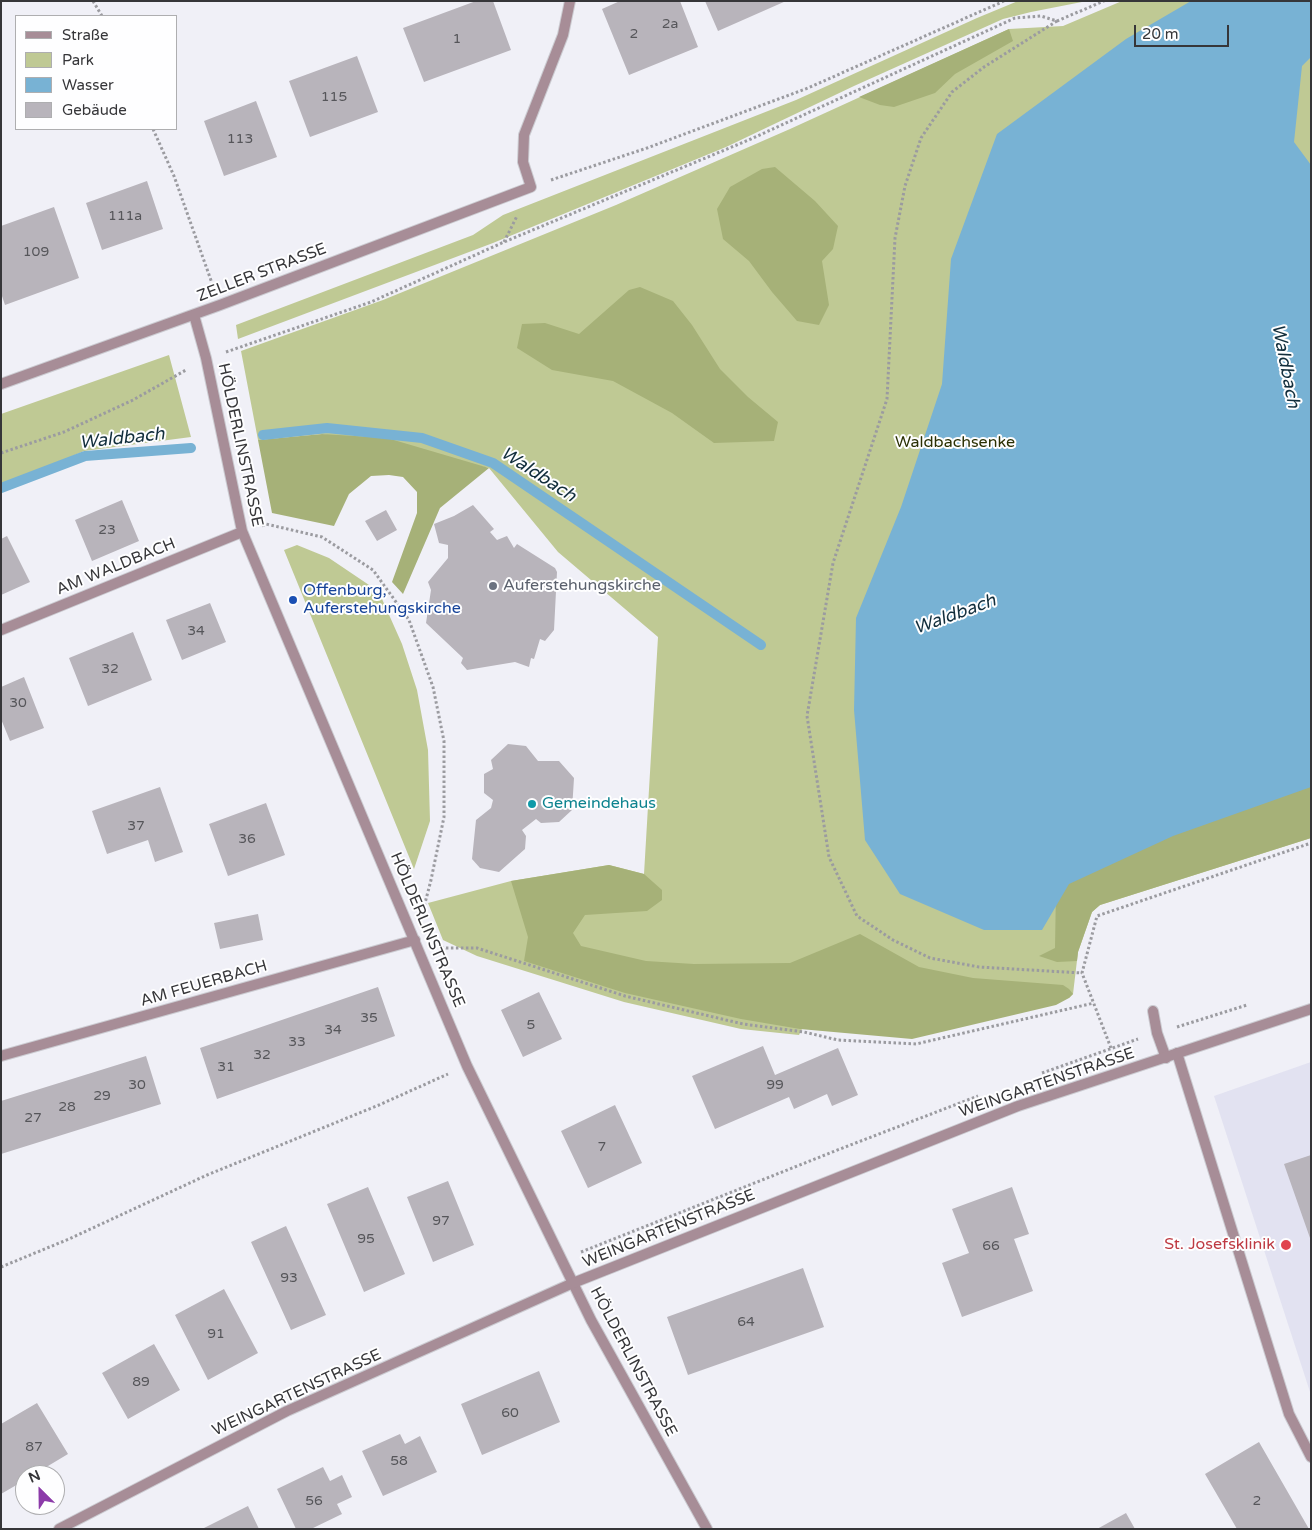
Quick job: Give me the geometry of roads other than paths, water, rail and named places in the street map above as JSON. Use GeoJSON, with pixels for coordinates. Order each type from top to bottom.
{"type":"FeatureCollection","features":[{"type":"Feature","properties":{"kind":"street","name":"ZELLER STRASSE"},"geometry":{"type":"LineString","coordinates":[[1,384],[194,315],[531,187],[523,162],[524,135],[562,34],[570,1]]}},
{"type":"Feature","properties":{"kind":"street","name":"HÖLDERLINSTRASSE"},"geometry":{"type":"LineString","coordinates":[[194,315],[206,358],[242,532],[467,1066],[591,1320],[707,1529]]}},
{"type":"Feature","properties":{"kind":"street","name":"AM WALDBACH"},"geometry":{"type":"LineString","coordinates":[[1,630],[242,532]]}},
{"type":"Feature","properties":{"kind":"street","name":"AM FEUERBACH"},"geometry":{"type":"LineString","coordinates":[[1,1056],[415,940]]}},
{"type":"Feature","properties":{"kind":"street","name":"WEINGARTENSTRASSE"},"geometry":{"type":"LineString","coordinates":[[59,1529],[288,1411],[573,1284],[1018,1106],[1311,1009]]}},
{"type":"Feature","properties":{"kind":"street"},"geometry":{"type":"LineString","coordinates":[[1153,1011],[1157,1033],[1166,1058]]}},
{"type":"Feature","properties":{"kind":"street"},"geometry":{"type":"LineString","coordinates":[[1177,1053],[1289,1414],[1311,1457]]}},
{"type":"Feature","properties":{"kind":"water"},"geometry":{"type":"Polygon","coordinates":[[[1191,1],[1311,1],[1311,57],[1302,66],[1294,142],[1311,165],[1311,787],[1173,836],[1069,884],[1042,930],[984,930],[900,894],[865,840],[854,710],[856,618],[901,507],[942,384],[951,259],[997,134],[1126,39],[1191,1]]]}},
{"type":"Feature","properties":{"kind":"waterway","name":"Waldbach"},"geometry":{"type":"LineString","coordinates":[[263,435],[327,428],[422,438],[493,463],[761,645]]}},
{"type":"Feature","properties":{"kind":"waterway","name":"Waldbach"},"geometry":{"type":"LineString","coordinates":[[1,488],[85,456],[191,448]]}},
{"type":"Feature","properties":{"kind":"place","name":"Auferstehungskirche"},"geometry":{"type":"Point","coordinates":[493,586]}},
{"type":"Feature","properties":{"kind":"place","name":"Offenburg, Auferstehungskirche"},"geometry":{"type":"Point","coordinates":[293,600]}},
{"type":"Feature","properties":{"kind":"place","name":"Gemeindehaus"},"geometry":{"type":"Point","coordinates":[532,804]}},
{"type":"Feature","properties":{"kind":"place","name":"St. Josefsklinik"},"geometry":{"type":"Point","coordinates":[1286,1245]}},
{"type":"Feature","properties":{"kind":"park label","name":"Waldbachsenke"},"geometry":{"type":"Point","coordinates":[955,443]}}]}
